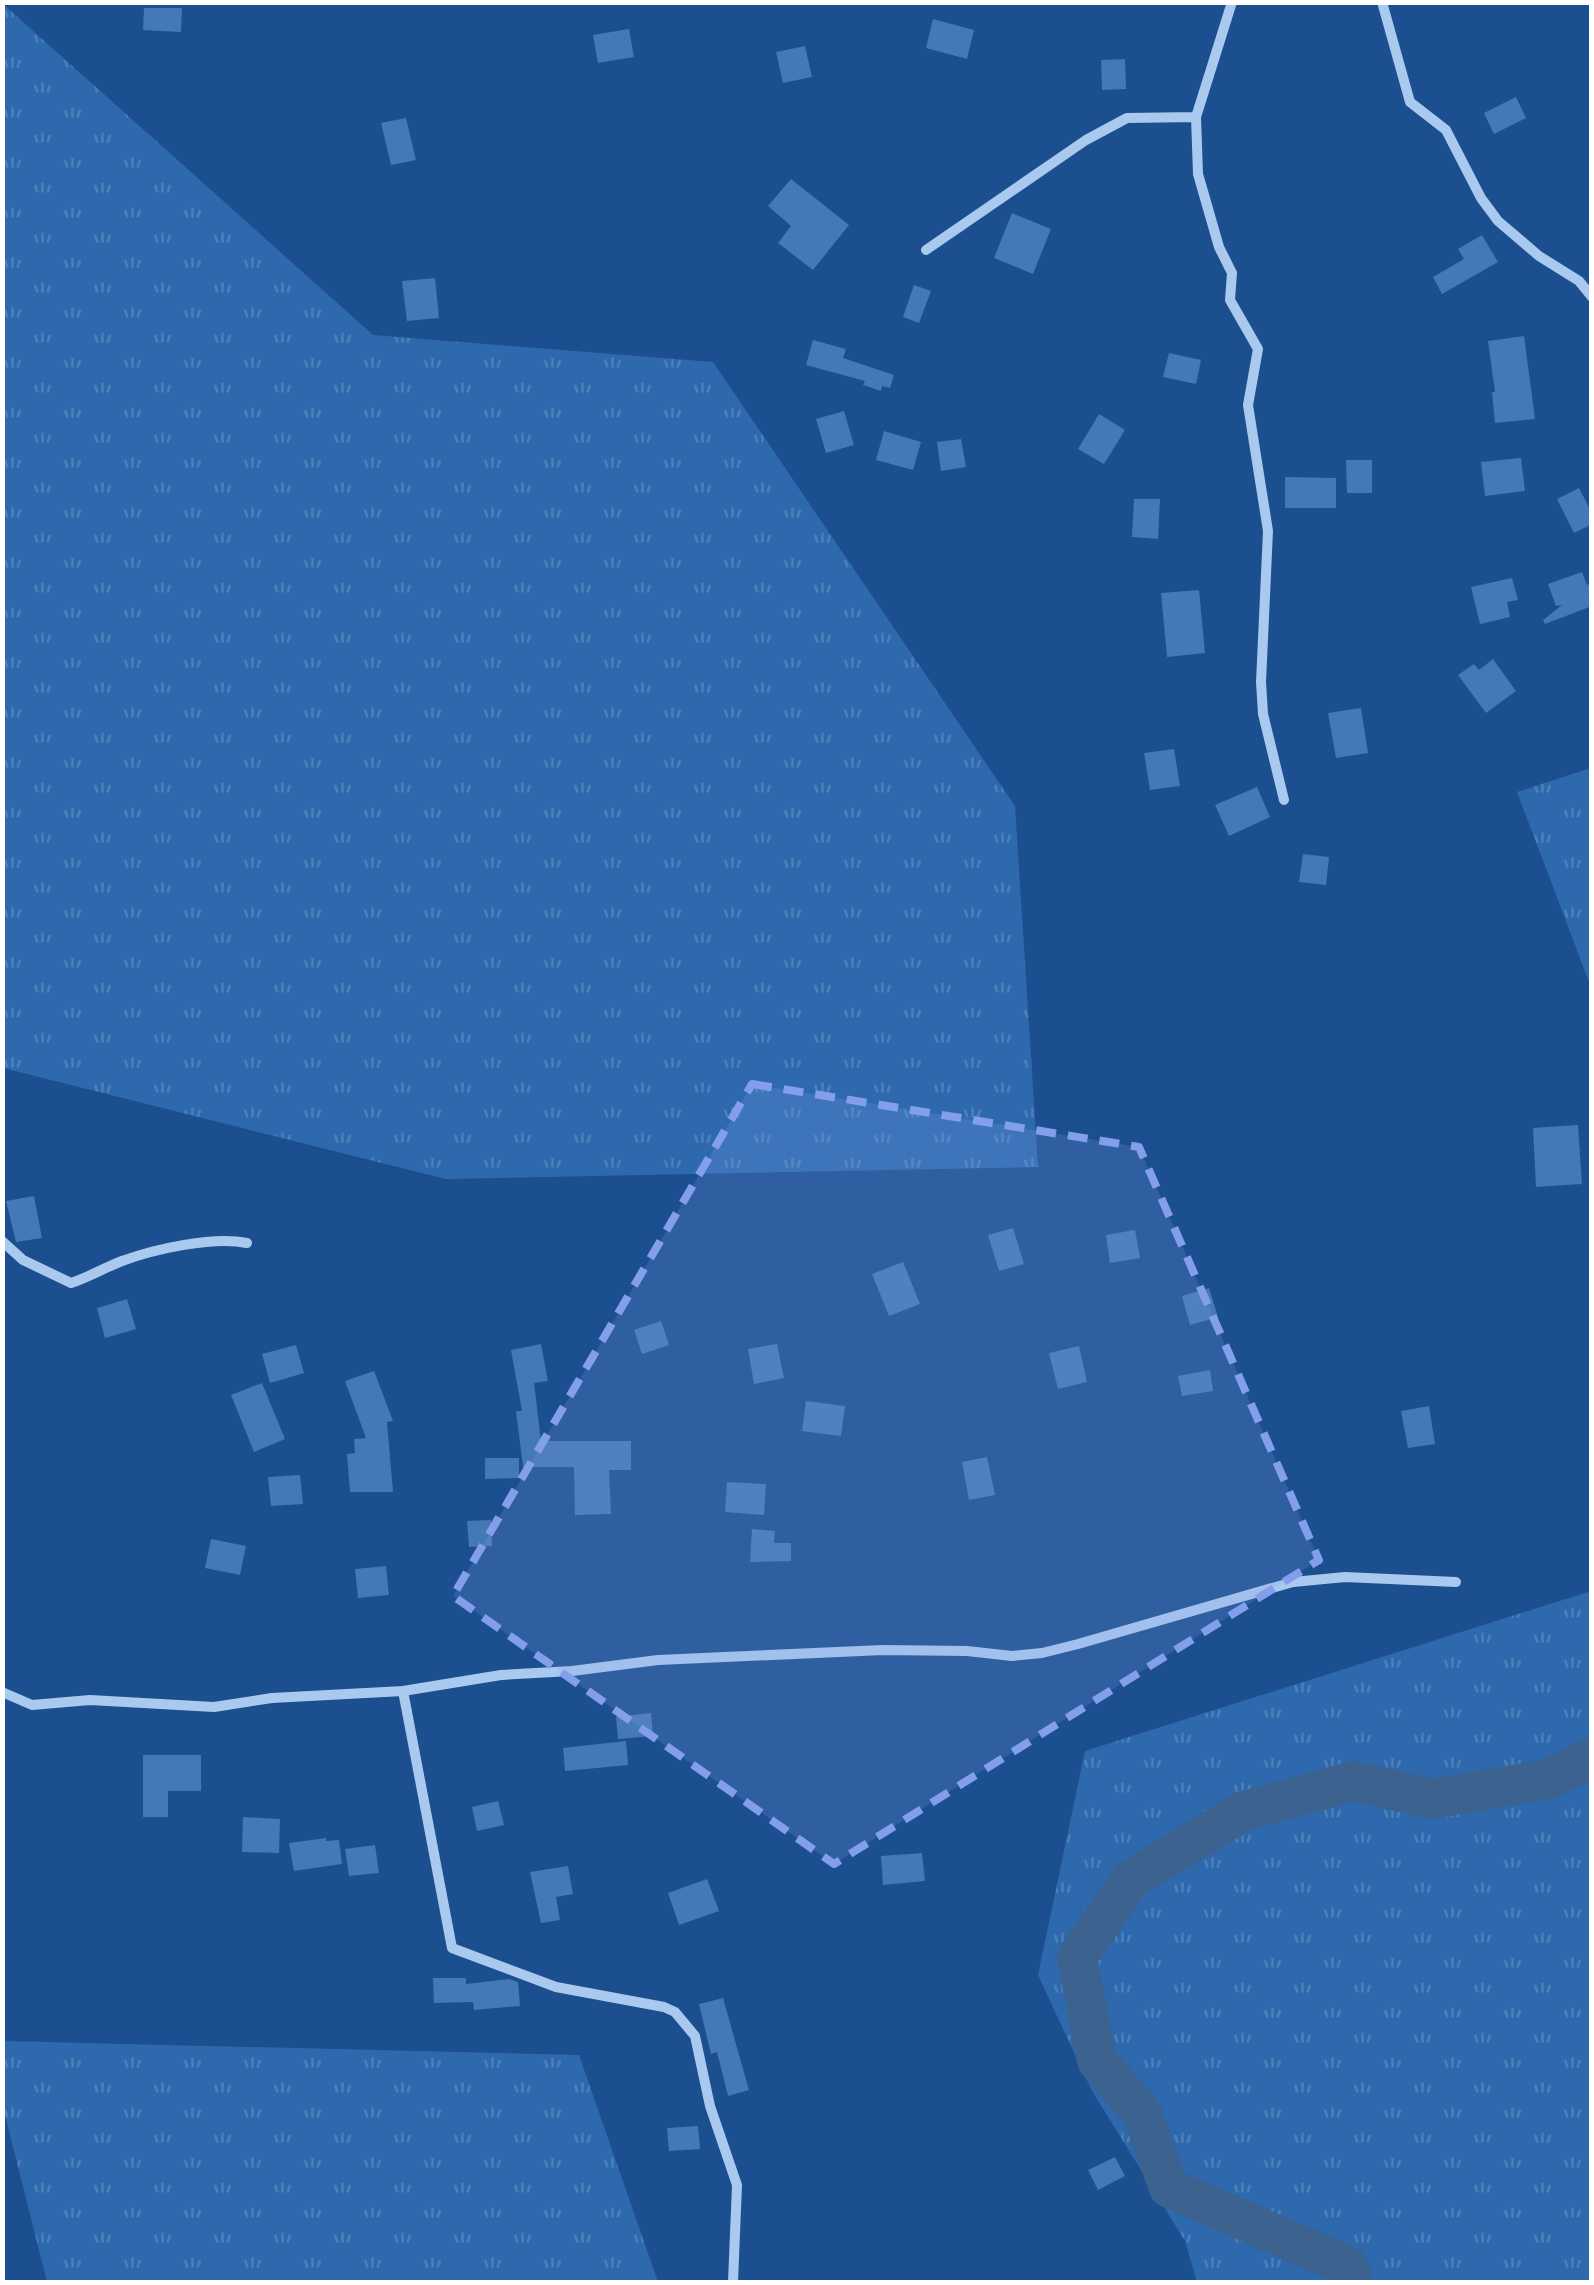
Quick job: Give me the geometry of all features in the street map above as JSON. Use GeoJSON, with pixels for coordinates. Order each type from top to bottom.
{"type":"FeatureCollection","features":[{"type":"Feature","properties":{"kind":"street"},"geometry":{"type":"LineString","coordinates":[[1232,2],[1196,117],[1198,174],[1219,247],[1232,273],[1230,300],[1258,349],[1248,405],[1268,531],[1261,682],[1264,714],[1284,800]]}},
{"type":"Feature","properties":{"kind":"street"},"geometry":{"type":"LineString","coordinates":[[1382,2],[1410,102],[1446,130],[1481,198],[1498,221],[1539,256],[1580,281],[1592,296]]}},
{"type":"Feature","properties":{"kind":"street"},"geometry":{"type":"LineString","coordinates":[[926,250],[1086,140],[1127,118],[1196,117]]}},
{"type":"Feature","properties":{"kind":"street"},"geometry":{"type":"LineString","coordinates":[[2,1241],[22,1260],[71,1283],[122,1261],[182,1247],[226,1239],[247,1243]]}},
{"type":"Feature","properties":{"kind":"street"},"geometry":{"type":"LineString","coordinates":[[2,1692],[32,1705],[90,1700],[196,1707],[272,1698],[404,1691],[501,1675],[750,1654],[883,1650],[1012,1656],[1042,1653],[1293,1582],[1346,1577],[1456,1582]]}},
{"type":"Feature","properties":{"kind":"street"},"geometry":{"type":"LineString","coordinates":[[404,1691],[452,1948],[491,1966],[556,1986],[664,2006],[694,2036],[710,2106],[736,2185],[733,2282]]}},
{"type":"Feature","properties":{"kind":"highlighted area"},"geometry":{"type":"Polygon","coordinates":[[[752,1084],[1139,1147],[1319,1560],[834,1864],[453,1596],[752,1084]]]}},
{"type":"Feature","properties":{"kind":"green space"},"geometry":{"type":"Polygon","coordinates":[[[3,4],[373,335],[713,362],[1015,806],[1038,1167],[446,1179],[3,1068],[3,4]]]}},
{"type":"Feature","properties":{"kind":"green space"},"geometry":{"type":"Polygon","coordinates":[[[1592,768],[1591,987],[1517,792],[1592,768]]]}},
{"type":"Feature","properties":{"kind":"green space"},"geometry":{"type":"Polygon","coordinates":[[[1591,1591],[1591,2282],[1197,2282],[1185,2241],[1092,2091],[1038,1975],[1085,1751],[1591,1591]]]}},
{"type":"Feature","properties":{"kind":"green space"},"geometry":{"type":"Polygon","coordinates":[[[3,2041],[579,2055],[658,2282],[47,2282],[3,2107],[3,2041]]]}},
{"type":"Feature","properties":{"kind":"building"},"geometry":{"type":"Polygon","coordinates":[[[144,8],[182,8],[181,32],[143,30],[144,8]]]}},
{"type":"Feature","properties":{"kind":"building"},"geometry":{"type":"Polygon","coordinates":[[[933,19],[974,30],[967,59],[926,48],[933,19]]]}},
{"type":"Feature","properties":{"kind":"building"},"geometry":{"type":"Polygon","coordinates":[[[629,29],[634,57],[598,63],[593,35],[629,29]]]}},
{"type":"Feature","properties":{"kind":"building"},"geometry":{"type":"Polygon","coordinates":[[[805,46],[812,77],[783,83],[776,52],[805,46]]]}},
{"type":"Feature","properties":{"kind":"building"},"geometry":{"type":"Polygon","coordinates":[[[1125,59],[1126,89],[1102,90],[1101,60],[1125,59]]]}},
{"type":"Feature","properties":{"kind":"building"},"geometry":{"type":"Polygon","coordinates":[[[1516,97],[1526,118],[1494,134],[1484,113],[1516,97]]]}},
{"type":"Feature","properties":{"kind":"building"},"geometry":{"type":"Polygon","coordinates":[[[406,118],[416,160],[391,165],[381,123],[406,118]]]}},
{"type":"Feature","properties":{"kind":"building"},"geometry":{"type":"Polygon","coordinates":[[[791,179],[849,225],[813,270],[778,243],[791,226],[768,206],[791,179]]]}},
{"type":"Feature","properties":{"kind":"building"},"geometry":{"type":"Polygon","coordinates":[[[1012,213],[1051,229],[1033,274],[994,258],[1012,213]]]}},
{"type":"Feature","properties":{"kind":"building"},"geometry":{"type":"Polygon","coordinates":[[[1482,235],[1498,262],[1442,294],[1433,277],[1464,259],[1458,249],[1482,235]]]}},
{"type":"Feature","properties":{"kind":"building"},"geometry":{"type":"Polygon","coordinates":[[[435,278],[439,318],[407,321],[402,281],[435,278]]]}},
{"type":"Feature","properties":{"kind":"building"},"geometry":{"type":"Polygon","coordinates":[[[914,285],[931,291],[919,323],[903,317],[914,285]]]}},
{"type":"Feature","properties":{"kind":"building"},"geometry":{"type":"Polygon","coordinates":[[[1524,336],[1535,419],[1495,423],[1488,341],[1524,336]]]}},
{"type":"Feature","properties":{"kind":"building"},"geometry":{"type":"Polygon","coordinates":[[[813,340],[846,349],[843,358],[894,375],[890,388],[882,386],[881,391],[863,385],[865,381],[806,365],[813,340]]]}},
{"type":"Feature","properties":{"kind":"building"},"geometry":{"type":"Polygon","coordinates":[[[1169,353],[1201,360],[1196,384],[1163,377],[1169,353]]]}},
{"type":"Feature","properties":{"kind":"building"},"geometry":{"type":"Polygon","coordinates":[[[844,411],[854,445],[826,453],[816,419],[844,411]]]}},
{"type":"Feature","properties":{"kind":"building"},"geometry":{"type":"Polygon","coordinates":[[[1099,414],[1125,430],[1104,464],[1078,449],[1099,414]]]}},
{"type":"Feature","properties":{"kind":"building"},"geometry":{"type":"Polygon","coordinates":[[[884,431],[921,442],[913,470],[876,460],[884,431]]]}},
{"type":"Feature","properties":{"kind":"building"},"geometry":{"type":"Polygon","coordinates":[[[961,439],[966,467],[941,471],[937,442],[961,439]]]}},
{"type":"Feature","properties":{"kind":"building"},"geometry":{"type":"Polygon","coordinates":[[[1521,458],[1525,491],[1485,496],[1481,462],[1521,458]]]}},
{"type":"Feature","properties":{"kind":"building"},"geometry":{"type":"Polygon","coordinates":[[[1346,460],[1372,460],[1372,493],[1347,493],[1346,460]]]}},
{"type":"Feature","properties":{"kind":"building"},"geometry":{"type":"Polygon","coordinates":[[[1285,477],[1336,478],[1336,508],[1285,508],[1285,477]]]}},
{"type":"Feature","properties":{"kind":"building"},"geometry":{"type":"Polygon","coordinates":[[[1579,488],[1592,513],[1592,524],[1574,533],[1557,499],[1579,488]]]}},
{"type":"Feature","properties":{"kind":"building"},"geometry":{"type":"Polygon","coordinates":[[[1134,499],[1160,499],[1158,539],[1132,537],[1134,499]]]}},
{"type":"Feature","properties":{"kind":"building"},"geometry":{"type":"Polygon","coordinates":[[[1582,572],[1587,585],[1592,582],[1592,606],[1545,624],[1543,620],[1562,605],[1556,606],[1548,584],[1582,572]]]}},
{"type":"Feature","properties":{"kind":"building"},"geometry":{"type":"Polygon","coordinates":[[[1512,578],[1518,600],[1507,602],[1510,617],[1480,624],[1471,587],[1512,578]]]}},
{"type":"Feature","properties":{"kind":"building"},"geometry":{"type":"Polygon","coordinates":[[[1199,590],[1205,653],[1167,657],[1161,593],[1199,590]]]}},
{"type":"Feature","properties":{"kind":"building"},"geometry":{"type":"Polygon","coordinates":[[[1493,659],[1516,691],[1486,713],[1458,675],[1474,664],[1479,670],[1493,659]]]}},
{"type":"Feature","properties":{"kind":"building"},"geometry":{"type":"Polygon","coordinates":[[[1361,708],[1368,753],[1336,758],[1328,713],[1361,708]]]}},
{"type":"Feature","properties":{"kind":"building"},"geometry":{"type":"Polygon","coordinates":[[[1174,749],[1180,786],[1150,790],[1144,753],[1174,749]]]}},
{"type":"Feature","properties":{"kind":"building"},"geometry":{"type":"Polygon","coordinates":[[[1257,787],[1270,817],[1229,836],[1215,805],[1257,787]]]}},
{"type":"Feature","properties":{"kind":"building"},"geometry":{"type":"Polygon","coordinates":[[[1303,854],[1329,857],[1326,885],[1299,882],[1303,854]]]}},
{"type":"Feature","properties":{"kind":"building"},"geometry":{"type":"Polygon","coordinates":[[[1578,1125],[1582,1184],[1536,1187],[1533,1128],[1578,1125]]]}},
{"type":"Feature","properties":{"kind":"building"},"geometry":{"type":"Polygon","coordinates":[[[34,1196],[42,1238],[16,1242],[6,1201],[34,1196]]]}},
{"type":"Feature","properties":{"kind":"building"},"geometry":{"type":"Polygon","coordinates":[[[1013,1228],[1024,1264],[999,1271],[988,1235],[1013,1228]]]}},
{"type":"Feature","properties":{"kind":"building"},"geometry":{"type":"Polygon","coordinates":[[[1135,1230],[1140,1258],[1110,1263],[1106,1235],[1135,1230]]]}},
{"type":"Feature","properties":{"kind":"building"},"geometry":{"type":"Polygon","coordinates":[[[903,1262],[920,1304],[889,1316],[872,1274],[903,1262]]]}},
{"type":"Feature","properties":{"kind":"building"},"geometry":{"type":"Polygon","coordinates":[[[1209,1288],[1218,1317],[1190,1325],[1182,1296],[1209,1288]]]}},
{"type":"Feature","properties":{"kind":"building"},"geometry":{"type":"Polygon","coordinates":[[[127,1299],[136,1329],[105,1338],[97,1308],[127,1299]]]}},
{"type":"Feature","properties":{"kind":"building"},"geometry":{"type":"Polygon","coordinates":[[[661,1321],[669,1345],[642,1354],[634,1330],[661,1321]]]}},
{"type":"Feature","properties":{"kind":"building"},"geometry":{"type":"Polygon","coordinates":[[[541,1344],[548,1381],[534,1383],[541,1441],[631,1441],[631,1470],[609,1470],[611,1514],[575,1515],[574,1467],[523,1467],[516,1411],[522,1411],[511,1350],[541,1344]]]}},
{"type":"Feature","properties":{"kind":"building"},"geometry":{"type":"Polygon","coordinates":[[[777,1344],[784,1378],[754,1384],[748,1349],[777,1344]]]}},
{"type":"Feature","properties":{"kind":"building"},"geometry":{"type":"Polygon","coordinates":[[[296,1345],[304,1373],[270,1383],[262,1354],[296,1345]]]}},
{"type":"Feature","properties":{"kind":"building"},"geometry":{"type":"Polygon","coordinates":[[[1079,1346],[1087,1382],[1058,1389],[1049,1353],[1079,1346]]]}},
{"type":"Feature","properties":{"kind":"building"},"geometry":{"type":"Polygon","coordinates":[[[1210,1370],[1213,1391],[1182,1396],[1178,1376],[1210,1370]]]}},
{"type":"Feature","properties":{"kind":"building"},"geometry":{"type":"Polygon","coordinates":[[[374,1371],[393,1421],[387,1422],[393,1492],[350,1492],[347,1454],[355,1453],[354,1439],[366,1438],[345,1381],[374,1371]]]}},
{"type":"Feature","properties":{"kind":"building"},"geometry":{"type":"Polygon","coordinates":[[[262,1383],[285,1439],[254,1452],[231,1395],[262,1383]]]}},
{"type":"Feature","properties":{"kind":"building"},"geometry":{"type":"Polygon","coordinates":[[[806,1401],[845,1406],[841,1436],[802,1431],[806,1401]]]}},
{"type":"Feature","properties":{"kind":"building"},"geometry":{"type":"Polygon","coordinates":[[[1429,1406],[1435,1444],[1408,1448],[1401,1411],[1429,1406]]]}},
{"type":"Feature","properties":{"kind":"building"},"geometry":{"type":"Polygon","coordinates":[[[987,1457],[995,1495],[969,1500],[962,1462],[987,1457]]]}},
{"type":"Feature","properties":{"kind":"building"},"geometry":{"type":"Polygon","coordinates":[[[485,1458],[519,1458],[519,1478],[485,1479],[485,1458]]]}},
{"type":"Feature","properties":{"kind":"building"},"geometry":{"type":"Polygon","coordinates":[[[300,1475],[303,1504],[271,1506],[268,1477],[300,1475]]]}},
{"type":"Feature","properties":{"kind":"building"},"geometry":{"type":"Polygon","coordinates":[[[727,1482],[766,1484],[764,1515],[725,1512],[727,1482]]]}},
{"type":"Feature","properties":{"kind":"building"},"geometry":{"type":"Polygon","coordinates":[[[491,1520],[492,1546],[469,1547],[467,1521],[491,1520]]]}},
{"type":"Feature","properties":{"kind":"building"},"geometry":{"type":"Polygon","coordinates":[[[752,1529],[775,1531],[774,1543],[791,1543],[791,1561],[750,1562],[752,1529]]]}},
{"type":"Feature","properties":{"kind":"building"},"geometry":{"type":"Polygon","coordinates":[[[211,1539],[246,1546],[240,1575],[205,1568],[211,1539]]]}},
{"type":"Feature","properties":{"kind":"building"},"geometry":{"type":"Polygon","coordinates":[[[386,1566],[389,1595],[358,1598],[355,1569],[386,1566]]]}},
{"type":"Feature","properties":{"kind":"building"},"geometry":{"type":"Polygon","coordinates":[[[651,1713],[653,1736],[618,1739],[616,1717],[651,1713]]]}},
{"type":"Feature","properties":{"kind":"building"},"geometry":{"type":"Polygon","coordinates":[[[626,1741],[628,1765],[565,1771],[563,1748],[626,1741]]]}},
{"type":"Feature","properties":{"kind":"building"},"geometry":{"type":"Polygon","coordinates":[[[143,1755],[201,1755],[201,1791],[168,1791],[168,1817],[143,1817],[143,1755]]]}},
{"type":"Feature","properties":{"kind":"building"},"geometry":{"type":"Polygon","coordinates":[[[498,1801],[504,1825],[477,1831],[472,1807],[498,1801]]]}},
{"type":"Feature","properties":{"kind":"building"},"geometry":{"type":"Polygon","coordinates":[[[243,1817],[280,1819],[279,1853],[242,1852],[243,1817]]]}},
{"type":"Feature","properties":{"kind":"building"},"geometry":{"type":"Polygon","coordinates":[[[339,1840],[342,1864],[294,1871],[289,1843],[339,1840]]]}},
{"type":"Feature","properties":{"kind":"building"},"geometry":{"type":"Polygon","coordinates":[[[375,1845],[379,1873],[349,1876],[345,1849],[375,1845]]]}},
{"type":"Feature","properties":{"kind":"building"},"geometry":{"type":"Polygon","coordinates":[[[922,1853],[925,1881],[883,1885],[881,1856],[922,1853]]]}},
{"type":"Feature","properties":{"kind":"building"},"geometry":{"type":"Polygon","coordinates":[[[568,1866],[573,1894],[556,1897],[560,1920],[541,1923],[530,1872],[568,1866]]]}},
{"type":"Feature","properties":{"kind":"building"},"geometry":{"type":"Polygon","coordinates":[[[707,1879],[719,1911],[679,1925],[668,1893],[707,1879]]]}},
{"type":"Feature","properties":{"kind":"building"},"geometry":{"type":"Polygon","coordinates":[[[433,1978],[466,1978],[466,1984],[509,1979],[518,1982],[520,2006],[474,2010],[473,2002],[434,2003],[433,1978]]]}},
{"type":"Feature","properties":{"kind":"building"},"geometry":{"type":"Polygon","coordinates":[[[723,1998],[749,2090],[728,2096],[717,2052],[711,2054],[699,2004],[723,1998]]]}},
{"type":"Feature","properties":{"kind":"building"},"geometry":{"type":"Polygon","coordinates":[[[698,2126],[700,2149],[669,2151],[667,2128],[698,2126]]]}},
{"type":"Feature","properties":{"kind":"building"},"geometry":{"type":"Polygon","coordinates":[[[1115,2157],[1125,2176],[1098,2190],[1088,2170],[1115,2157]]]}},
{"type":"Feature","properties":{"kind":"waterway"},"geometry":{"type":"LineString","coordinates":[[1353,2282],[1348,2266],[1169,2188],[1142,2113],[1097,2061],[1077,1957],[1131,1879],[1244,1811],[1353,1781],[1432,1799],[1548,1779],[1592,1758]]}}]}
